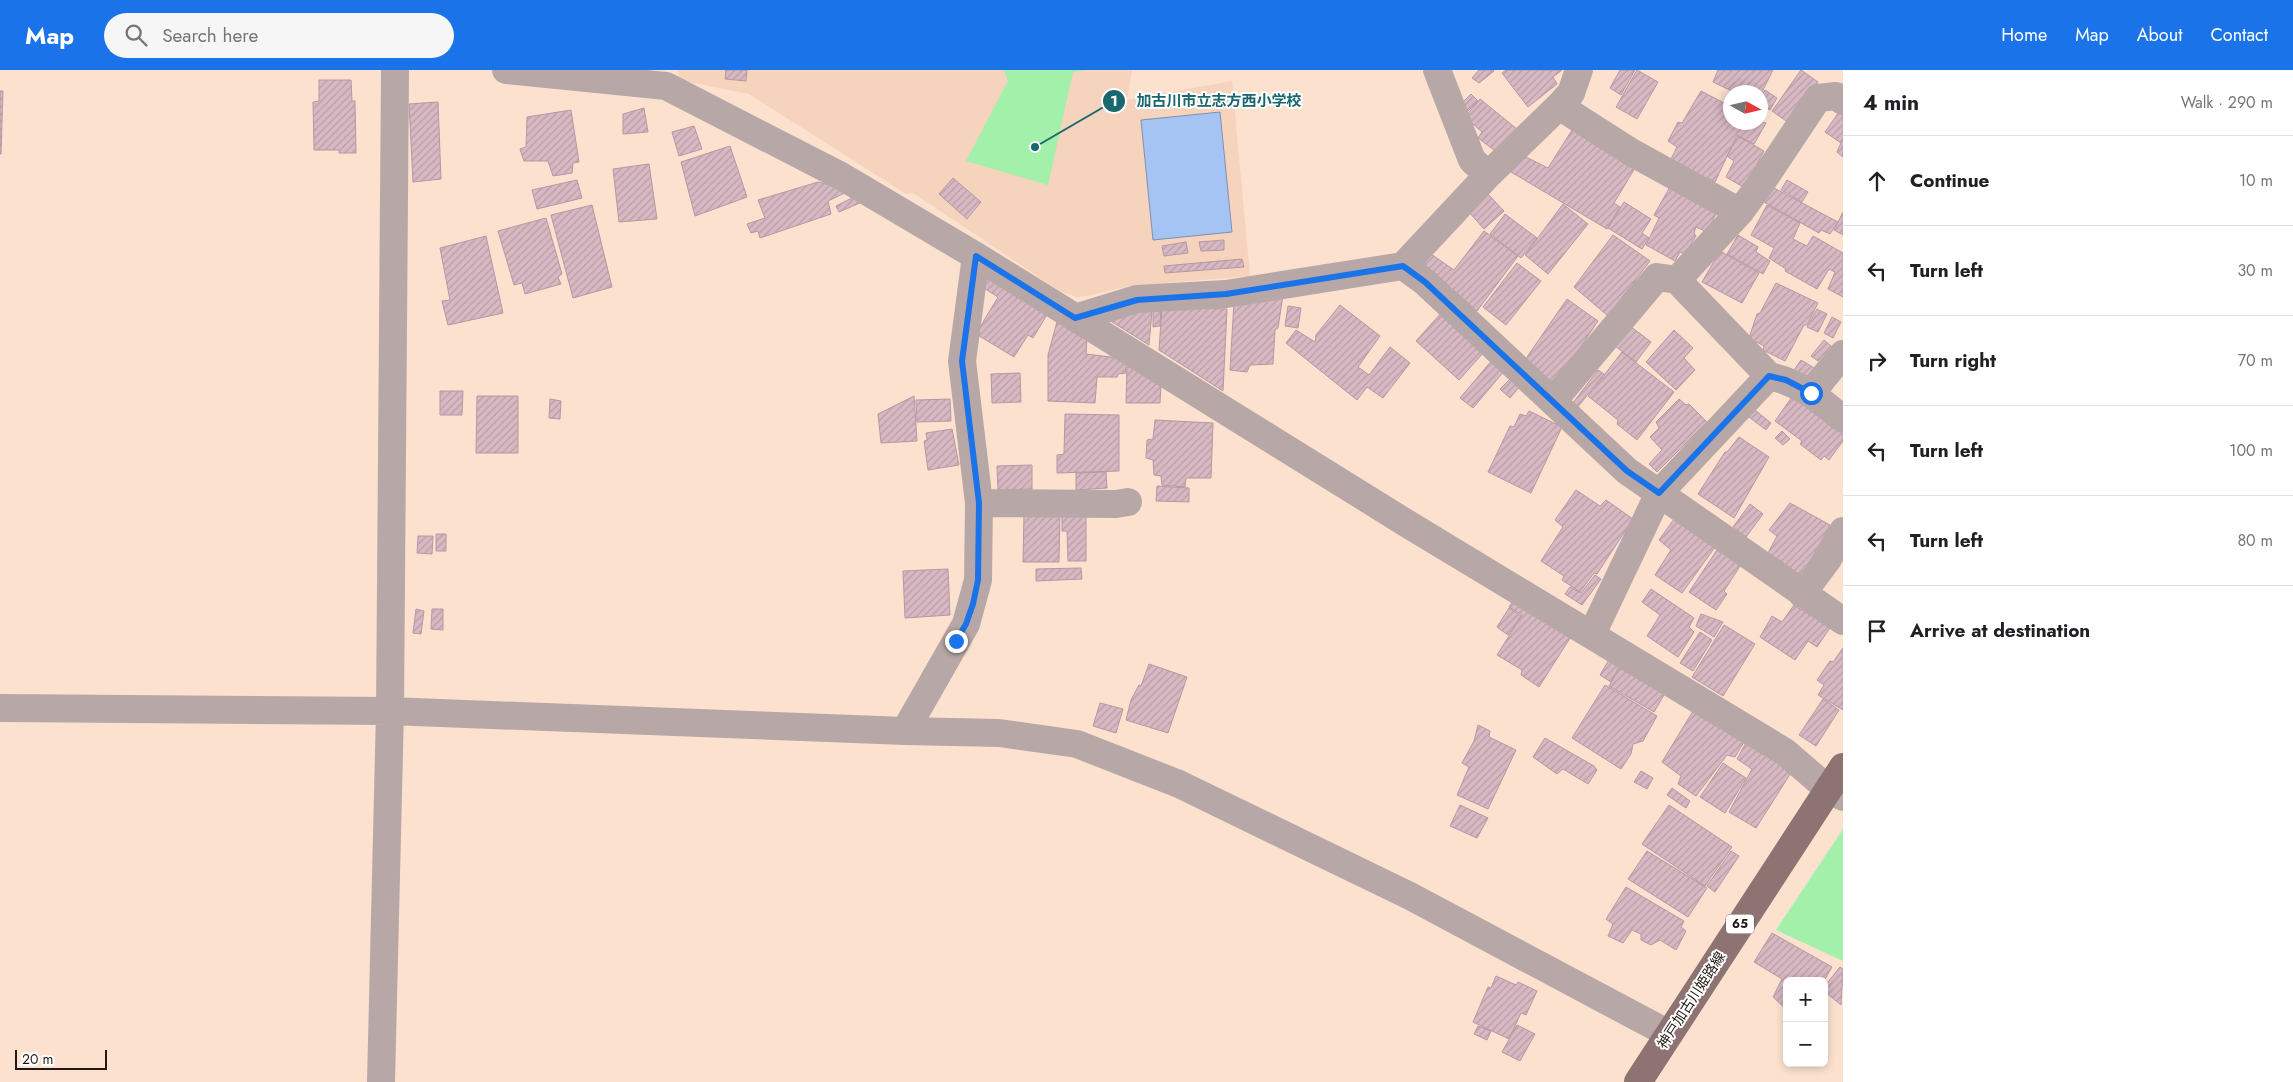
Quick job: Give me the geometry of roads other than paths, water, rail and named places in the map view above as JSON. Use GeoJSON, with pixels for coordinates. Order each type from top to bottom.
{"type":"FeatureCollection","features":[{"type":"Feature","properties":{"kind":"main road","name":"神戸加古川姫路線"},"geometry":{"type":"LineString","coordinates":[[1638,1082],[1835,793],[1843,767]]}},
{"type":"Feature","properties":{"kind":"street"},"geometry":{"type":"LineString","coordinates":[[381,1082],[390,710],[395,70]]}},
{"type":"Feature","properties":{"kind":"street"},"geometry":{"type":"LineString","coordinates":[[506,70],[666,86],[841,176],[976,256],[1411,526],[1785,752],[1835,793]]}},
{"type":"Feature","properties":{"kind":"street"},"geometry":{"type":"LineString","coordinates":[[1437,70],[1472,160],[1488,175]]}},
{"type":"Feature","properties":{"kind":"street"},"geometry":{"type":"LineString","coordinates":[[1075,318],[1137,300],[1226,294],[1403,266],[1488,175],[1571,93],[1579,70]]}},
{"type":"Feature","properties":{"kind":"street"},"geometry":{"type":"LineString","coordinates":[[1676,280],[1740,212],[1764,180],[1818,98],[1836,96],[1843,101]]}},
{"type":"Feature","properties":{"kind":"street"},"geometry":{"type":"LineString","coordinates":[[1559,106],[1631,152],[1740,212]]}},
{"type":"Feature","properties":{"kind":"street"},"geometry":{"type":"LineString","coordinates":[[905,731],[966,624],[978,580],[979,503],[962,361],[976,256]]}},
{"type":"Feature","properties":{"kind":"street"},"geometry":{"type":"LineString","coordinates":[[1403,266],[1425,282],[1627,471],[1843,621]]}},
{"type":"Feature","properties":{"kind":"street"},"geometry":{"type":"LineString","coordinates":[[1553,401],[1657,277],[1676,280],[1769,376],[1786,380],[1811,393],[1843,419]]}},
{"type":"Feature","properties":{"kind":"street"},"geometry":{"type":"LineString","coordinates":[[1811,393],[1843,354]]}},
{"type":"Feature","properties":{"kind":"street"},"geometry":{"type":"LineString","coordinates":[[1592,634],[1659,493],[1769,376]]}},
{"type":"Feature","properties":{"kind":"street"},"geometry":{"type":"LineString","coordinates":[[979,503],[1116,504],[1128,502]]}},
{"type":"Feature","properties":{"kind":"street"},"geometry":{"type":"LineString","coordinates":[[1802,594],[1828,559],[1843,531]]}},
{"type":"Feature","properties":{"kind":"street"},"geometry":{"type":"LineString","coordinates":[[0,708],[390,710],[905,731],[999,732],[1077,744],[1179,784],[1402,892],[1669,1034]]}},
{"type":"Feature","properties":{"kind":"water"},"geometry":{"type":"Polygon","coordinates":[[[1220,112],[1232,232],[1153,240],[1141,120],[1220,112]]]}},
{"type":"Feature","properties":{"kind":"place","name":"加古川市立志方西小学校"},"geometry":{"type":"Point","coordinates":[1035,147]}}]}
